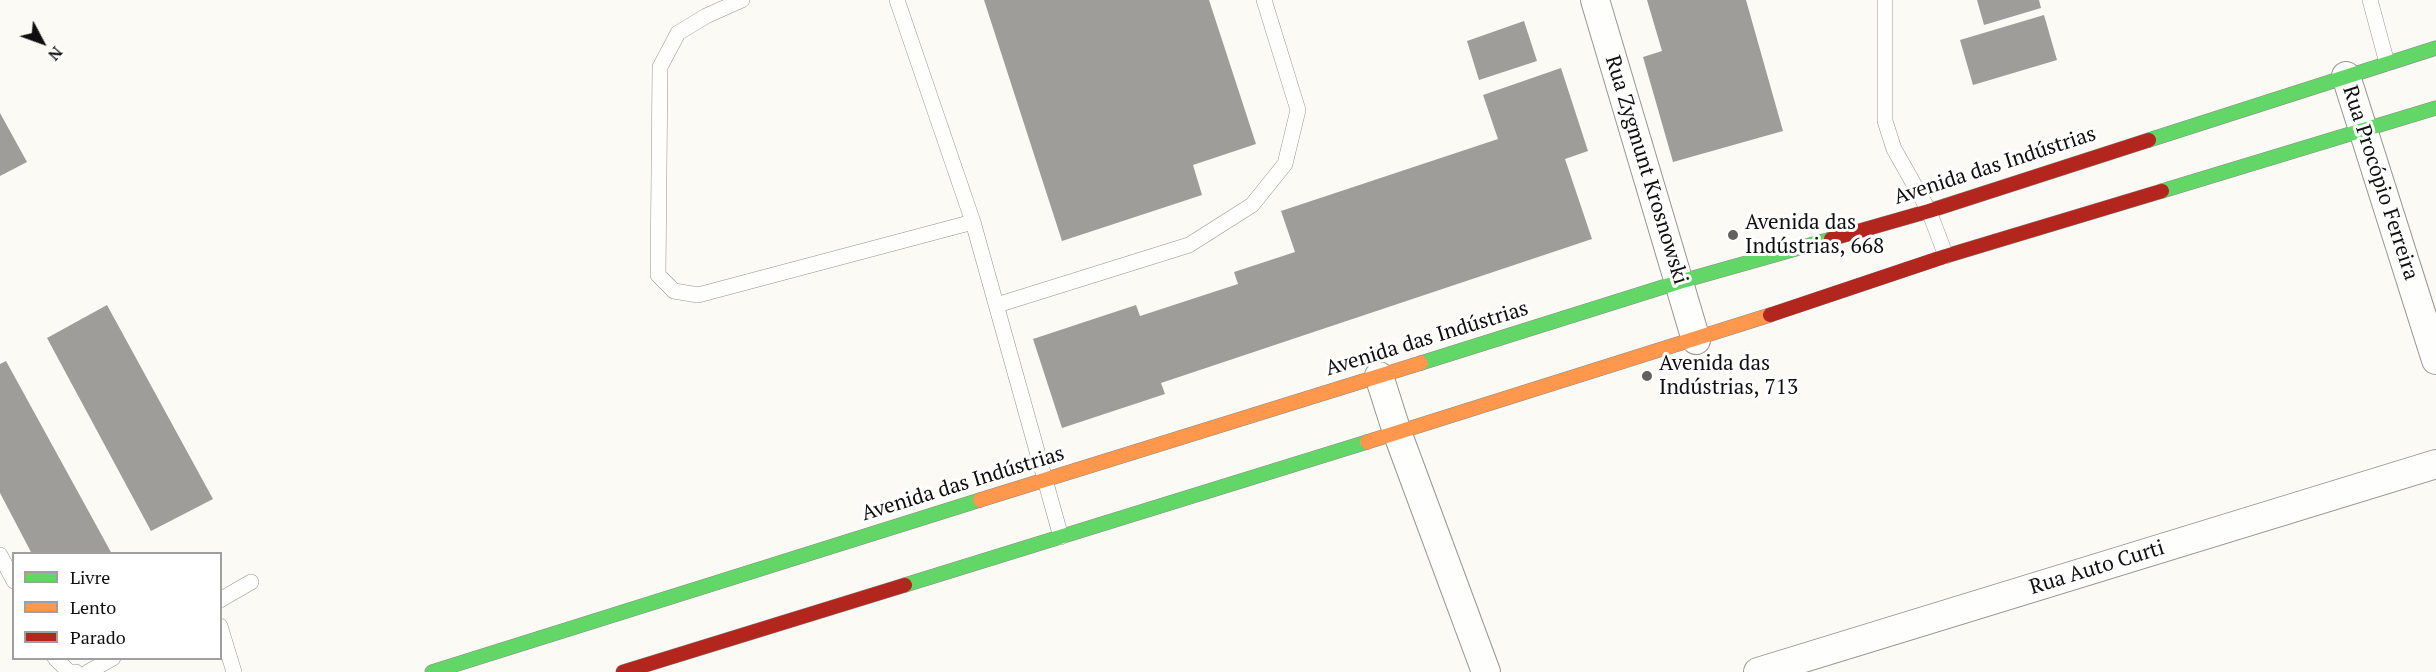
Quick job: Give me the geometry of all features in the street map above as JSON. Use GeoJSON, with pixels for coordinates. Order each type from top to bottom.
{"type":"FeatureCollection","features":[{"type":"Feature","properties":{"kind":"main road","name":"Avenida das Indústrias"},"geometry":{"type":"LineString","coordinates":[[440,671],[1680,282],[1929,211],[2436,48]]}},
{"type":"Feature","properties":{"kind":"main road"},"geometry":{"type":"LineString","coordinates":[[623,672],[1696,340],[1946,256],[2436,108]]}},
{"type":"Feature","properties":{"kind":"street","name":"Rua Zygmunt Krosnowski"},"geometry":{"type":"LineString","coordinates":[[1593,2],[1696,340]]}},
{"type":"Feature","properties":{"kind":"street","name":"Rua Procópio Ferreira"},"geometry":{"type":"LineString","coordinates":[[2346,76],[2436,360]]}},
{"type":"Feature","properties":{"kind":"street"},"geometry":{"type":"LineString","coordinates":[[1379,376],[1397,432],[1486,672]]}},
{"type":"Feature","properties":{"kind":"street","name":"Rua Auto Curti"},"geometry":{"type":"LineString","coordinates":[[1758,672],[2436,464]]}},
{"type":"Feature","properties":{"kind":"lane"},"geometry":{"type":"LineString","coordinates":[[742,0],[706,16],[678,33],[660,67],[658,275],[674,291],[698,295],[973,222]]}},
{"type":"Feature","properties":{"kind":"lane"},"geometry":{"type":"LineString","coordinates":[[897,0],[973,222],[1061,537]]}},
{"type":"Feature","properties":{"kind":"lane"},"geometry":{"type":"LineString","coordinates":[[997,305],[1189,245],[1252,205],[1285,164],[1298,110],[1264,0]]}},
{"type":"Feature","properties":{"kind":"lane"},"geometry":{"type":"LineString","coordinates":[[1885,0],[1885,121],[1894,149],[1929,211],[1946,256]]}},
{"type":"Feature","properties":{"kind":"lane"},"geometry":{"type":"LineString","coordinates":[[2370,0],[2387,63]]}},
{"type":"Feature","properties":{"kind":"lane"},"geometry":{"type":"LineString","coordinates":[[0,555],[12,576]]}},
{"type":"Feature","properties":{"kind":"lane"},"geometry":{"type":"LineString","coordinates":[[222,599],[252,582]]}},
{"type":"Feature","properties":{"kind":"lane"},"geometry":{"type":"LineString","coordinates":[[222,633],[234,672]]}},
{"type":"Feature","properties":{"kind":"lane"},"geometry":{"type":"LineString","coordinates":[[57,660],[69,672],[76,672]]}},
{"type":"Feature","properties":{"kind":"lane"},"geometry":{"type":"LineString","coordinates":[[88,672],[109,660]]}},
{"type":"Feature","properties":{"kind":"building"},"geometry":{"type":"Polygon","coordinates":[[[984,0],[1209,0],[1256,144],[1193,165],[1202,195],[1062,241],[984,0]]]}},
{"type":"Feature","properties":{"kind":"building"},"geometry":{"type":"Polygon","coordinates":[[[1647,0],[1746,0],[1783,131],[1673,162],[1643,57],[1662,51],[1647,0]]]}},
{"type":"Feature","properties":{"kind":"building"},"geometry":{"type":"Polygon","coordinates":[[[1977,0],[2039,0],[2041,8],[1984,25],[1977,0]]]}},
{"type":"Feature","properties":{"kind":"building"},"geometry":{"type":"Polygon","coordinates":[[[2044,15],[2057,60],[1973,85],[1960,40],[2044,15]]]}},
{"type":"Feature","properties":{"kind":"building"},"geometry":{"type":"Polygon","coordinates":[[[1524,21],[1537,61],[1479,80],[1467,41],[1524,21]]]}},
{"type":"Feature","properties":{"kind":"building"},"geometry":{"type":"Polygon","coordinates":[[[1561,68],[1588,151],[1565,159],[1592,239],[1161,383],[1165,394],[1062,428],[1033,339],[1136,305],[1140,316],[1238,284],[1234,272],[1295,252],[1281,211],[1498,139],[1483,95],[1561,68]]]}},
{"type":"Feature","properties":{"kind":"building"},"geometry":{"type":"Polygon","coordinates":[[[0,113],[27,162],[0,176],[0,113]]]}},
{"type":"Feature","properties":{"kind":"building"},"geometry":{"type":"Polygon","coordinates":[[[107,305],[213,499],[151,531],[47,338],[107,305]]]}},
{"type":"Feature","properties":{"kind":"building"},"geometry":{"type":"Polygon","coordinates":[[[6,361],[111,552],[31,552],[0,493],[0,364],[6,361]]]}},
{"type":"Feature","properties":{"kind":"traffic: fast"},"geometry":{"type":"LineString","coordinates":[[2149,140],[2436,48]]}},
{"type":"Feature","properties":{"kind":"traffic: fast"},"geometry":{"type":"LineString","coordinates":[[2162,191],[2436,108]]}},
{"type":"Feature","properties":{"kind":"traffic: fast"},"geometry":{"type":"LineString","coordinates":[[1421,363],[1679,282],[1831,239]]}},
{"type":"Feature","properties":{"kind":"traffic: fast"},"geometry":{"type":"LineString","coordinates":[[905,585],[1367,442]]}},
{"type":"Feature","properties":{"kind":"traffic: fast"},"geometry":{"type":"LineString","coordinates":[[432,672],[980,500]]}},
{"type":"Feature","properties":{"kind":"traffic: slow"},"geometry":{"type":"LineString","coordinates":[[1367,442],[1770,315]]}},
{"type":"Feature","properties":{"kind":"traffic: slow"},"geometry":{"type":"LineString","coordinates":[[980,500],[1421,363]]}},
{"type":"Feature","properties":{"kind":"traffic: jam"},"geometry":{"type":"LineString","coordinates":[[1831,239],[1929,211],[2149,140]]}},
{"type":"Feature","properties":{"kind":"traffic: jam"},"geometry":{"type":"LineString","coordinates":[[1770,315],[1946,256],[2162,191]]}},
{"type":"Feature","properties":{"kind":"traffic: jam"},"geometry":{"type":"LineString","coordinates":[[623,672],[905,585]]}},
{"type":"Feature","properties":{"kind":"place","name":"Avenida das Indústrias, 668"},"geometry":{"type":"Point","coordinates":[1733,235]}},
{"type":"Feature","properties":{"kind":"place","name":"Avenida das Indústrias, 713"},"geometry":{"type":"Point","coordinates":[1647,376]}}]}
